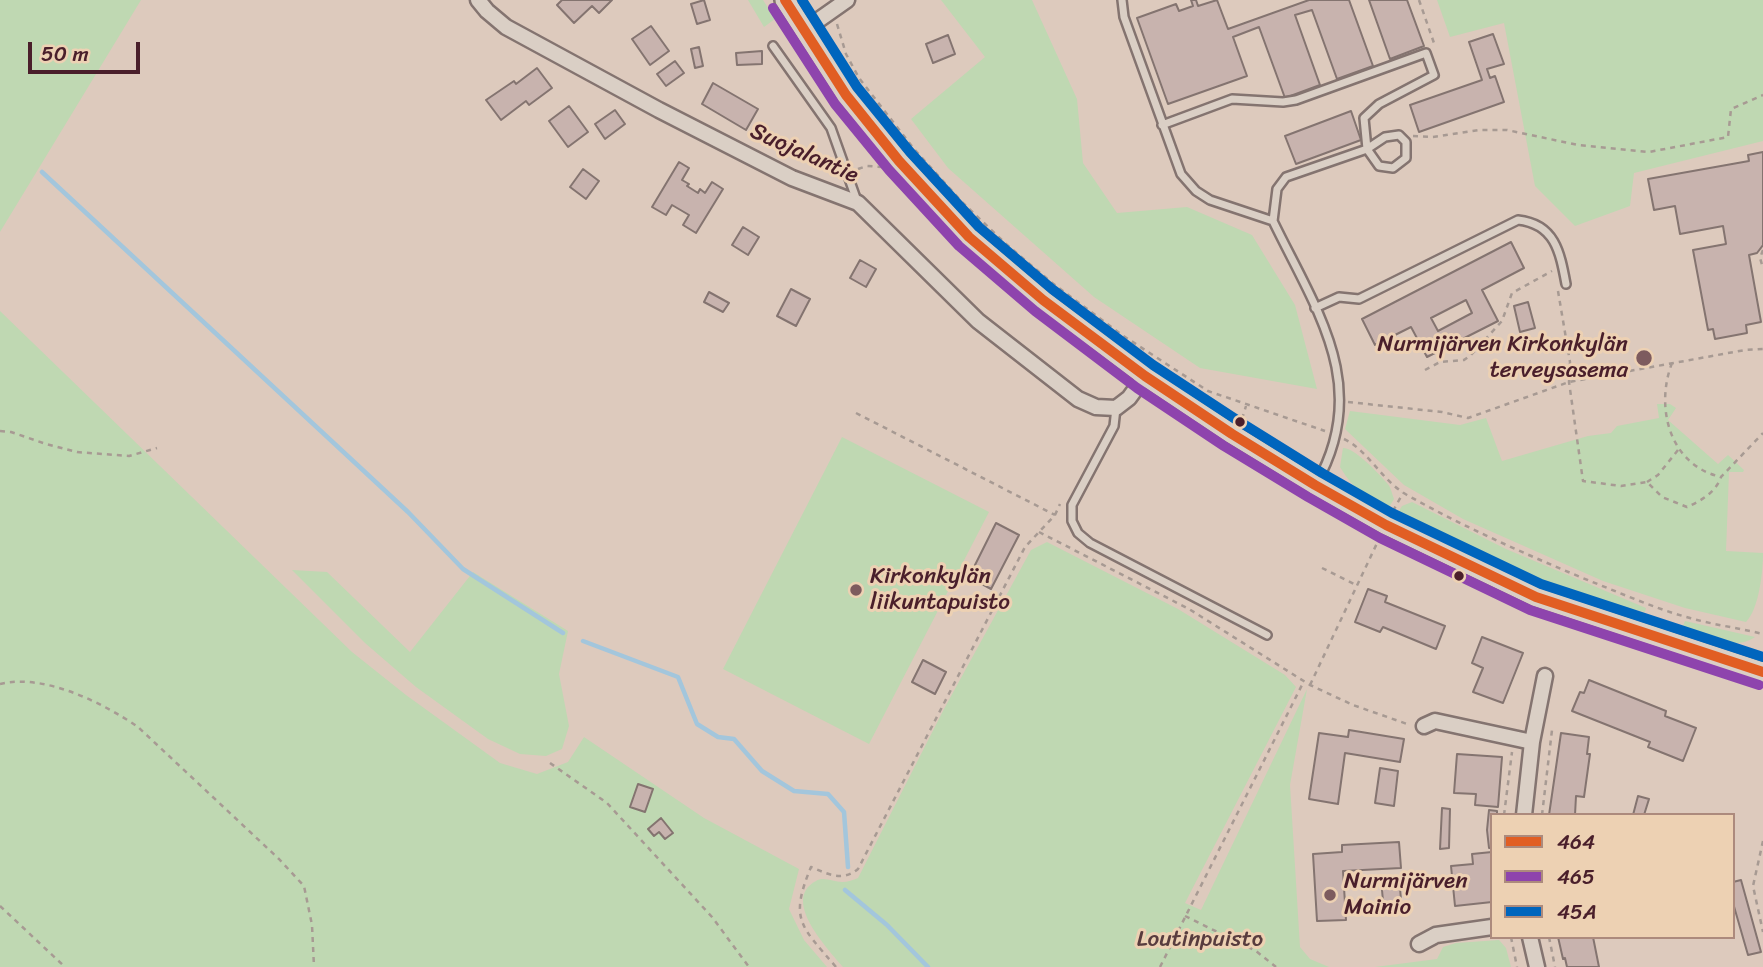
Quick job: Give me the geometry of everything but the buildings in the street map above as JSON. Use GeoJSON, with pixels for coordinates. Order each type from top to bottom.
{"type":"FeatureCollection","features":[{"type":"Feature","properties":{"kind":"main road"},"geometry":{"type":"LineString","coordinates":[[785,0],[846,95],[899,161],[969,237],[1043,300],[1145,376],[1315,485],[1386,525],[1536,597],[1763,672]]}},
{"type":"Feature","properties":{"kind":"street","name":"Suojalantie"},"geometry":{"type":"LineString","coordinates":[[478,0],[486,11],[506,27],[647,104],[792,178],[858,203],[978,321],[1047,377],[1078,399],[1096,407],[1116,408]]}},
{"type":"Feature","properties":{"kind":"street"},"geometry":{"type":"LineString","coordinates":[[803,31],[846,0]]}},
{"type":"Feature","properties":{"kind":"street"},"geometry":{"type":"LineString","coordinates":[[1116,408],[1129,398],[1145,376]]}},
{"type":"Feature","properties":{"kind":"street"},"geometry":{"type":"LineString","coordinates":[[1524,813],[1532,741],[1545,676]]}},
{"type":"Feature","properties":{"kind":"street"},"geometry":{"type":"LineString","coordinates":[[1424,726],[1435,721],[1532,741]]}},
{"type":"Feature","properties":{"kind":"street"},"geometry":{"type":"LineString","coordinates":[[1419,944],[1436,934],[1490,928]]}},
{"type":"Feature","properties":{"kind":"street"},"geometry":{"type":"LineString","coordinates":[[1530,939],[1537,967]]}},
{"type":"Feature","properties":{"kind":"lane"},"geometry":{"type":"LineString","coordinates":[[1122,0],[1124,17],[1181,174],[1196,191],[1210,200],[1273,221]]}},
{"type":"Feature","properties":{"kind":"lane"},"geometry":{"type":"LineString","coordinates":[[773,46],[831,128],[858,203]]}},
{"type":"Feature","properties":{"kind":"lane"},"geometry":{"type":"LineString","coordinates":[[1162,125],[1232,99],[1283,102],[1296,100],[1426,52],[1434,75],[1379,104],[1364,118],[1367,149],[1379,166],[1394,167],[1406,158],[1406,142],[1399,135],[1385,137],[1367,149],[1286,177],[1277,189],[1273,221],[1315,308],[1337,365],[1341,402],[1335,435],[1328,463],[1315,485]]}},
{"type":"Feature","properties":{"kind":"lane"},"geometry":{"type":"LineString","coordinates":[[1315,308],[1339,298],[1359,299],[1518,220],[1532,221],[1546,229],[1554,241],[1563,268],[1562,284]]}},
{"type":"Feature","properties":{"kind":"lane"},"geometry":{"type":"LineString","coordinates":[[1116,408],[1114,426],[1072,505],[1072,521],[1078,533],[1090,543],[1267,635]]}},
{"type":"Feature","properties":{"kind":"path"},"geometry":{"type":"LineString","coordinates":[[1419,0],[1436,49],[1426,52]]}},
{"type":"Feature","properties":{"kind":"path"},"geometry":{"type":"LineString","coordinates":[[832,10],[846,54],[870,94],[936,174],[1006,244],[1102,320],[1191,382],[1246,406],[1274,412],[1353,443],[1381,474],[1403,493],[1524,554],[1626,596],[1689,618],[1763,634]]}},
{"type":"Feature","properties":{"kind":"path"},"geometry":{"type":"LineString","coordinates":[[1399,135],[1433,136],[1479,130],[1507,130],[1578,145],[1649,152],[1728,137],[1731,109],[1763,95]]}},
{"type":"Feature","properties":{"kind":"path"},"geometry":{"type":"LineString","coordinates":[[1763,250],[1760,258],[1763,268]]}},
{"type":"Feature","properties":{"kind":"path"},"geometry":{"type":"LineString","coordinates":[[1425,370],[1440,362],[1464,360],[1471,355],[1502,321],[1512,293],[1551,271],[1563,268]]}},
{"type":"Feature","properties":{"kind":"path"},"geometry":{"type":"LineString","coordinates":[[1551,271],[1554,278]]}},
{"type":"Feature","properties":{"kind":"path"},"geometry":{"type":"LineString","coordinates":[[1562,284],[1570,362],[1569,382],[1583,481],[1621,486],[1647,482],[1658,475],[1678,450]]}},
{"type":"Feature","properties":{"kind":"path"},"geometry":{"type":"LineString","coordinates":[[1341,402],[1442,412],[1468,418],[1569,382],[1763,349]]}},
{"type":"Feature","properties":{"kind":"path"},"geometry":{"type":"LineString","coordinates":[[1672,363],[1666,378],[1666,421],[1678,450],[1698,468],[1721,477]]}},
{"type":"Feature","properties":{"kind":"path"},"geometry":{"type":"LineString","coordinates":[[1242,419],[1246,406]]}},
{"type":"Feature","properties":{"kind":"path"},"geometry":{"type":"LineString","coordinates":[[856,413],[1055,515]]}},
{"type":"Feature","properties":{"kind":"path"},"geometry":{"type":"LineString","coordinates":[[0,431],[77,452],[129,456],[157,448]]}},
{"type":"Feature","properties":{"kind":"path"},"geometry":{"type":"LineString","coordinates":[[1647,482],[1662,497],[1687,507],[1710,493],[1719,484],[1721,477],[1763,433]]}},
{"type":"Feature","properties":{"kind":"path"},"geometry":{"type":"LineString","coordinates":[[1310,685],[1356,585],[1403,493]]}},
{"type":"Feature","properties":{"kind":"path"},"geometry":{"type":"LineString","coordinates":[[836,967],[811,937],[802,923],[798,909],[800,892],[811,867],[841,877],[858,869],[1026,547],[1055,515],[1061,502]]}},
{"type":"Feature","properties":{"kind":"path"},"geometry":{"type":"LineString","coordinates":[[1039,532],[1189,609],[1310,685],[1405,725],[1424,726]]}},
{"type":"Feature","properties":{"kind":"path"},"geometry":{"type":"LineString","coordinates":[[1322,568],[1356,585]]}},
{"type":"Feature","properties":{"kind":"path"},"geometry":{"type":"LineString","coordinates":[[0,684],[13,681],[46,684],[113,709],[138,727],[279,859],[304,886],[312,925],[314,967]]}},
{"type":"Feature","properties":{"kind":"path"},"geometry":{"type":"LineString","coordinates":[[1160,967],[1304,681]]}},
{"type":"Feature","properties":{"kind":"path"},"geometry":{"type":"LineString","coordinates":[[1542,813],[1552,730]]}},
{"type":"Feature","properties":{"kind":"path"},"geometry":{"type":"LineString","coordinates":[[1504,813],[1514,737]]}},
{"type":"Feature","properties":{"kind":"path"},"geometry":{"type":"LineString","coordinates":[[550,763],[607,803],[712,917],[749,967]]}},
{"type":"Feature","properties":{"kind":"path"},"geometry":{"type":"LineString","coordinates":[[1763,841],[1753,886],[1763,932]]}},
{"type":"Feature","properties":{"kind":"path"},"geometry":{"type":"LineString","coordinates":[[0,906],[65,967]]}},
{"type":"Feature","properties":{"kind":"path"},"geometry":{"type":"LineString","coordinates":[[1185,916],[1256,951],[1276,967]]}},
{"type":"Feature","properties":{"kind":"path"},"geometry":{"type":"LineString","coordinates":[[1511,939],[1517,967]]}},
{"type":"Feature","properties":{"kind":"path"},"geometry":{"type":"LineString","coordinates":[[1549,939],[1555,967]]}},
{"type":"Feature","properties":{"kind":"green space"},"geometry":{"type":"Polygon","coordinates":[[[0,0],[141,0],[0,232],[0,0]]]}},
{"type":"Feature","properties":{"kind":"green space"},"geometry":{"type":"Polygon","coordinates":[[[748,0],[763,0],[775,19],[764,27],[748,0]]]}},
{"type":"Feature","properties":{"kind":"green space"},"geometry":{"type":"Polygon","coordinates":[[[941,0],[1032,0],[1077,99],[1083,163],[1117,213],[1187,207],[1252,235],[1295,305],[1317,389],[1200,368],[1094,297],[948,168],[911,119],[985,57],[941,0]]]}},
{"type":"Feature","properties":{"kind":"green space"},"geometry":{"type":"Polygon","coordinates":[[[1437,0],[1763,0],[1763,141],[1634,173],[1630,206],[1575,226],[1535,186],[1504,23],[1450,37],[1437,0]]]}},
{"type":"Feature","properties":{"kind":"green space"},"geometry":{"type":"Polygon","coordinates":[[[0,311],[352,652],[500,763],[537,774],[568,762],[584,737],[704,818],[799,869],[789,909],[804,940],[827,967],[0,967],[0,311]]]}},
{"type":"Feature","properties":{"kind":"green space"},"geometry":{"type":"Polygon","coordinates":[[[1657,404],[1670,404],[1676,408],[1668,420],[1718,464],[1728,455],[1744,470],[1729,472],[1726,551],[1763,553],[1757,599],[1746,622],[1685,608],[1603,581],[1463,519],[1404,485],[1345,429],[1350,411],[1460,425],[1486,418],[1502,461],[1588,436],[1611,433],[1617,426],[1659,418],[1657,404]]]}},
{"type":"Feature","properties":{"kind":"green space","name":"Kirkonkylän liikuntapuisto"},"geometry":{"type":"Polygon","coordinates":[[[842,437],[989,512],[869,744],[723,669],[842,437]]]}},
{"type":"Feature","properties":{"kind":"green space"},"geometry":{"type":"Polygon","coordinates":[[[1343,448],[1360,456],[1388,485],[1394,499],[1388,509],[1360,492],[1345,475],[1340,467],[1343,448]]]}},
{"type":"Feature","properties":{"kind":"green space"},"geometry":{"type":"Polygon","coordinates":[[[1412,502],[1506,549],[1646,608],[1645,612],[1591,600],[1508,572],[1397,514],[1402,506],[1412,502]]]}},
{"type":"Feature","properties":{"kind":"green space","name":"Loutinpuisto"},"geometry":{"type":"Polygon","coordinates":[[[1047,542],[1178,609],[1285,675],[1296,687],[1185,903],[1201,910],[1307,689],[1290,785],[1300,947],[1310,959],[1329,967],[843,967],[811,925],[803,900],[806,889],[819,880],[844,882],[858,878],[944,709],[1031,550],[1047,542]]]}},
{"type":"Feature","properties":{"kind":"green space"},"geometry":{"type":"Polygon","coordinates":[[[292,570],[327,572],[410,652],[473,572],[568,631],[559,674],[569,726],[562,749],[546,756],[520,754],[488,739],[416,687],[365,643],[292,570]]]}},
{"type":"Feature","properties":{"kind":"green space"},"geometry":{"type":"Polygon","coordinates":[[[1685,621],[1755,637],[1738,643],[1719,641],[1683,626],[1685,621]]]}},
{"type":"Feature","properties":{"kind":"green space"},"geometry":{"type":"Polygon","coordinates":[[[1499,940],[1506,948],[1511,967],[1375,967],[1437,959],[1443,947],[1456,943],[1499,940]]]}},
{"type":"Feature","properties":{"kind":"waterway"},"geometry":{"type":"LineString","coordinates":[[42,172],[408,512],[463,569],[563,633]]}},
{"type":"Feature","properties":{"kind":"waterway"},"geometry":{"type":"LineString","coordinates":[[583,641],[678,677],[697,724],[718,737],[734,739],[762,771],[794,791],[828,794],[844,812],[848,867]]}},
{"type":"Feature","properties":{"kind":"waterway"},"geometry":{"type":"LineString","coordinates":[[845,890],[887,925],[928,967]]}},
{"type":"Feature","properties":{"kind":"transit line","name":"464"},"geometry":{"type":"LineString","coordinates":[[785,0],[846,95],[899,161],[969,237],[1043,300],[1145,376],[1315,485],[1386,525],[1536,597],[1763,672]]}},
{"type":"Feature","properties":{"kind":"transit line","name":"45A"},"geometry":{"type":"LineString","coordinates":[[802,0],[857,87],[910,152],[979,227],[1052,289],[1153,365],[1322,473],[1392,513],[1541,584],[1763,657]]}},
{"type":"Feature","properties":{"kind":"transit line","name":"465"},"geometry":{"type":"LineString","coordinates":[[773,8],[835,104],[889,170],[959,246],[1035,311],[1137,388],[1224,446],[1380,538],[1530,610],[1759,685]]}},
{"type":"Feature","properties":{"kind":"place","name":"Nurmijärven Kirkonkylän terveysasema"},"geometry":{"type":"Point","coordinates":[1644,358]}},
{"type":"Feature","properties":{"kind":"place","name":"Kirkonkylän liikuntapuisto"},"geometry":{"type":"Point","coordinates":[856,590]}},
{"type":"Feature","properties":{"kind":"place","name":"Nurmijärven Mainio"},"geometry":{"type":"Point","coordinates":[1330,895]}}]}
